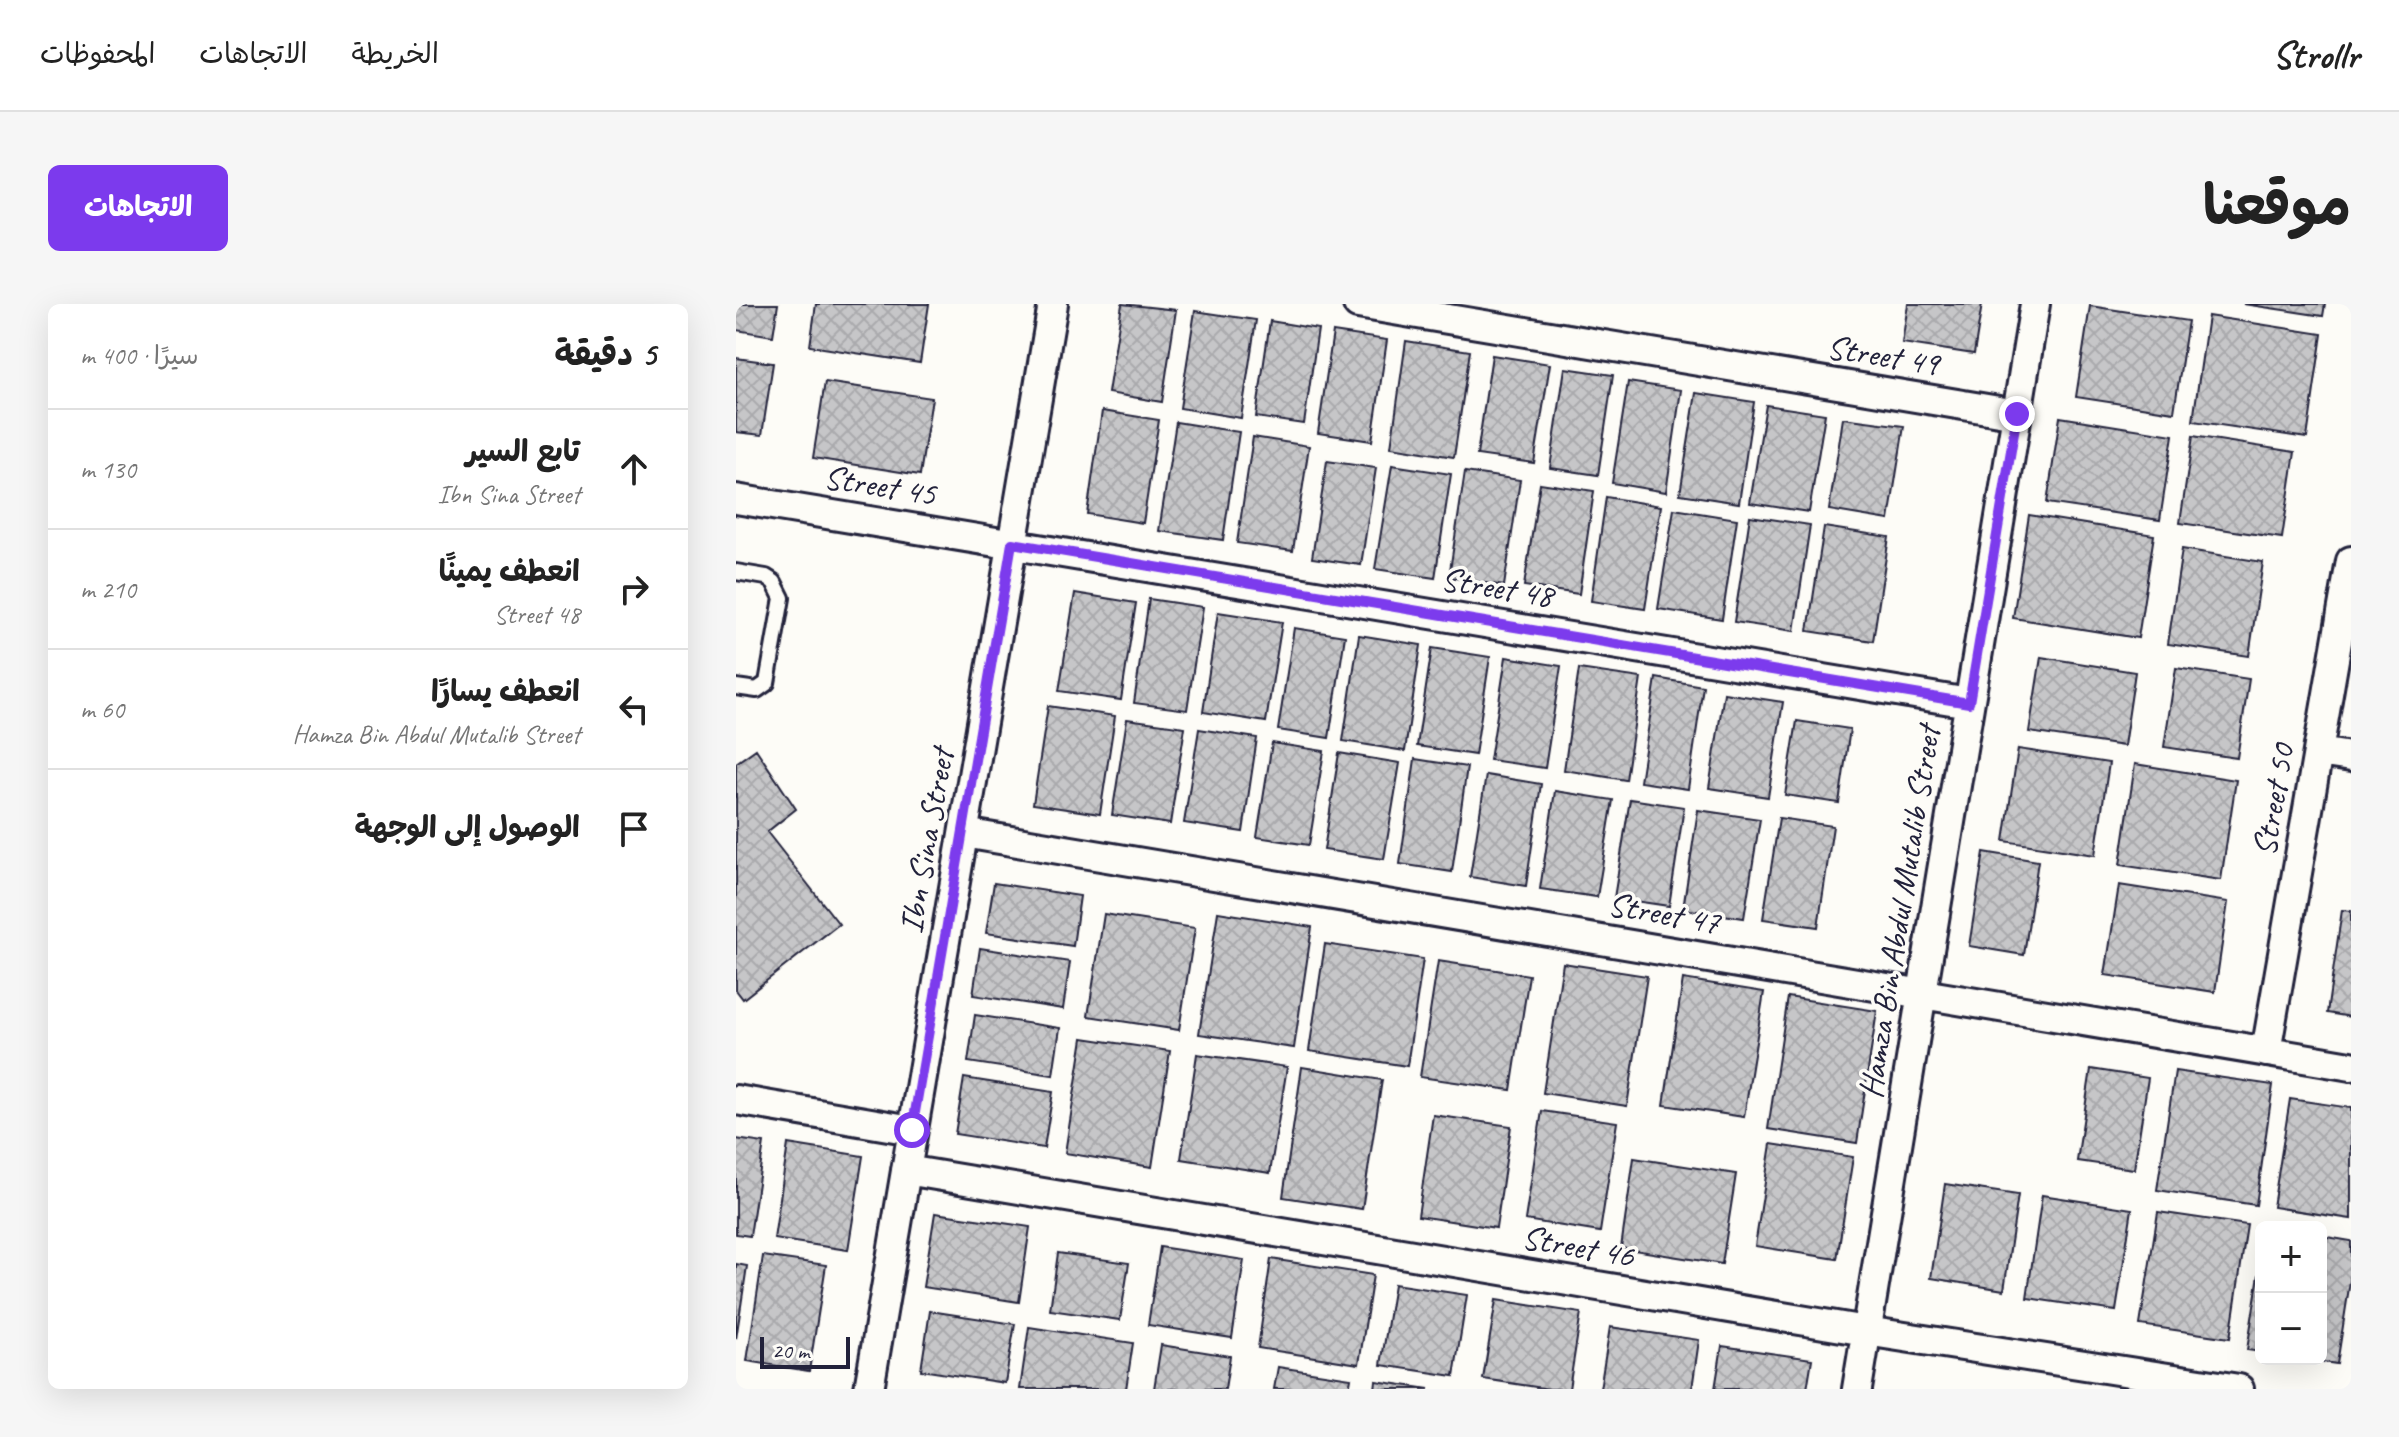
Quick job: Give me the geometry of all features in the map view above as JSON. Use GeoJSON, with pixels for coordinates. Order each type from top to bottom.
{"type":"FeatureCollection","features":[{"type":"Feature","properties":{"kind":"street","name":"Ibn Sina Street"},"geometry":{"type":"LineString","coordinates":[[869,1389],[1053,304]]}},
{"type":"Feature","properties":{"kind":"street","name":"Street 49"},"geometry":{"type":"LineString","coordinates":[[1358,304],[2017,414]]}},
{"type":"Feature","properties":{"kind":"street","name":"Hamza Bin Abdul Mutalib Street"},"geometry":{"type":"LineString","coordinates":[[1857,1389],[2035,304]]}},
{"type":"Feature","properties":{"kind":"street","name":"Street 45"},"geometry":{"type":"LineString","coordinates":[[736,499],[1012,543]]}},
{"type":"Feature","properties":{"kind":"street","name":"Street 48"},"geometry":{"type":"LineString","coordinates":[[1012,543],[1969,703]]}},
{"type":"Feature","properties":{"kind":"street","name":"Street 50"},"geometry":{"type":"LineString","coordinates":[[2266,1052],[2351,561]]}},
{"type":"Feature","properties":{"kind":"street"},"geometry":{"type":"LineString","coordinates":[[2318,752],[2351,757]]}},
{"type":"Feature","properties":{"kind":"street","name":"Street 47"},"geometry":{"type":"LineString","coordinates":[[964,833],[2351,1066]]}},
{"type":"Feature","properties":{"kind":"street"},"geometry":{"type":"LineString","coordinates":[[736,1100],[912,1130]]}},
{"type":"Feature","properties":{"kind":"street","name":"Street 46"},"geometry":{"type":"LineString","coordinates":[[906,1170],[1866,1331],[2239,1389]]}},
{"type":"Feature","properties":{"kind":"lane"},"geometry":{"type":"LineString","coordinates":[[736,572],[766,577],[774,582],[782,598],[767,683],[757,690],[736,687]]}},
{"type":"Feature","properties":{"kind":"building"},"geometry":{"type":"Polygon","coordinates":[[[736,304],[778,304],[773,336],[736,330],[736,304]]]}},
{"type":"Feature","properties":{"kind":"building"},"geometry":{"type":"Polygon","coordinates":[[[816,304],[929,304],[920,363],[810,346],[816,304]]]}},
{"type":"Feature","properties":{"kind":"building"},"geometry":{"type":"Polygon","coordinates":[[[1122,304],[1176,310],[1162,402],[1108,393],[1122,304]]]}},
{"type":"Feature","properties":{"kind":"building"},"geometry":{"type":"Polygon","coordinates":[[[1908,304],[1982,304],[1974,354],[1902,343],[1908,304]]]}},
{"type":"Feature","properties":{"kind":"building"},"geometry":{"type":"Polygon","coordinates":[[[2243,304],[2325,304],[2323,316],[2243,304]]]}},
{"type":"Feature","properties":{"kind":"building"},"geometry":{"type":"Polygon","coordinates":[[[2090,306],[2188,321],[2174,412],[2076,397],[2090,306]]]}},
{"type":"Feature","properties":{"kind":"building"},"geometry":{"type":"Polygon","coordinates":[[[1195,311],[1256,320],[1241,418],[1180,408],[1195,311]]]}},
{"type":"Feature","properties":{"kind":"building"},"geometry":{"type":"Polygon","coordinates":[[[2208,316],[2322,334],[2307,438],[2193,421],[2208,316]]]}},
{"type":"Feature","properties":{"kind":"building"},"geometry":{"type":"Polygon","coordinates":[[[1270,321],[1318,329],[1304,424],[1256,417],[1270,321]]]}},
{"type":"Feature","properties":{"kind":"building"},"geometry":{"type":"Polygon","coordinates":[[[1333,332],[1387,340],[1372,441],[1318,433],[1333,332]]]}},
{"type":"Feature","properties":{"kind":"building"},"geometry":{"type":"Polygon","coordinates":[[[1406,341],[1470,351],[1454,457],[1391,447],[1406,341]]]}},
{"type":"Feature","properties":{"kind":"building"},"geometry":{"type":"Polygon","coordinates":[[[1492,355],[1550,364],[1534,463],[1477,455],[1492,355]]]}},
{"type":"Feature","properties":{"kind":"building"},"geometry":{"type":"Polygon","coordinates":[[[736,358],[773,363],[762,435],[736,432],[736,358]]]}},
{"type":"Feature","properties":{"kind":"building"},"geometry":{"type":"Polygon","coordinates":[[[1565,368],[1613,375],[1598,475],[1550,468],[1565,368]]]}},
{"type":"Feature","properties":{"kind":"building"},"geometry":{"type":"Polygon","coordinates":[[[825,382],[932,398],[920,475],[813,458],[825,382]]]}},
{"type":"Feature","properties":{"kind":"building"},"geometry":{"type":"Polygon","coordinates":[[[1628,382],[1681,390],[1666,492],[1612,483],[1628,382]]]}},
{"type":"Feature","properties":{"kind":"building"},"geometry":{"type":"Polygon","coordinates":[[[1696,393],[1754,402],[1739,503],[1680,494],[1696,393]]]}},
{"type":"Feature","properties":{"kind":"building"},"geometry":{"type":"Polygon","coordinates":[[[1766,405],[1825,414],[1809,512],[1750,503],[1766,405]]]}},
{"type":"Feature","properties":{"kind":"building"},"geometry":{"type":"Polygon","coordinates":[[[1102,411],[1159,420],[1143,523],[1087,514],[1102,411]]]}},
{"type":"Feature","properties":{"kind":"building"},"geometry":{"type":"Polygon","coordinates":[[[2060,417],[2173,435],[2160,520],[2047,503],[2060,417]]]}},
{"type":"Feature","properties":{"kind":"building"},"geometry":{"type":"Polygon","coordinates":[[[1843,418],[1904,426],[1889,520],[1829,510],[1843,418]]]}},
{"type":"Feature","properties":{"kind":"building"},"geometry":{"type":"Polygon","coordinates":[[[1176,422],[1239,432],[1223,540],[1159,531],[1176,422]]]}},
{"type":"Feature","properties":{"kind":"building"},"geometry":{"type":"Polygon","coordinates":[[[2193,436],[2295,452],[2282,538],[2180,523],[2193,436]]]}},
{"type":"Feature","properties":{"kind":"building"},"geometry":{"type":"Polygon","coordinates":[[[1253,437],[1309,446],[1293,551],[1237,543],[1253,437]]]}},
{"type":"Feature","properties":{"kind":"building"},"geometry":{"type":"Polygon","coordinates":[[[1327,461],[1376,468],[1361,565],[1312,558],[1327,461]]]}},
{"type":"Feature","properties":{"kind":"building"},"geometry":{"type":"Polygon","coordinates":[[[1392,465],[1451,474],[1435,578],[1375,569],[1392,465]]]}},
{"type":"Feature","properties":{"kind":"building"},"geometry":{"type":"Polygon","coordinates":[[[1465,472],[1520,480],[1504,586],[1449,577],[1465,472]]]}},
{"type":"Feature","properties":{"kind":"building"},"geometry":{"type":"Polygon","coordinates":[[[1540,483],[1594,491],[1579,594],[1524,586],[1540,483]]]}},
{"type":"Feature","properties":{"kind":"building"},"geometry":{"type":"Polygon","coordinates":[[[1606,497],[1661,506],[1645,609],[1591,601],[1606,497]]]}},
{"type":"Feature","properties":{"kind":"building"},"geometry":{"type":"Polygon","coordinates":[[[1674,509],[1737,519],[1722,619],[1658,609],[1674,509]]]}},
{"type":"Feature","properties":{"kind":"building"},"geometry":{"type":"Polygon","coordinates":[[[2029,515],[2154,535],[2138,638],[2013,618],[2029,515]]]}},
{"type":"Feature","properties":{"kind":"building"},"geometry":{"type":"Polygon","coordinates":[[[1750,516],[1810,525],[1794,631],[1734,622],[1750,516]]]}},
{"type":"Feature","properties":{"kind":"building"},"geometry":{"type":"Polygon","coordinates":[[[1824,527],[1889,537],[1873,641],[1808,631],[1824,527]]]}},
{"type":"Feature","properties":{"kind":"building"},"geometry":{"type":"Polygon","coordinates":[[[2182,549],[2263,562],[2249,656],[2168,644],[2182,549]]]}},
{"type":"Feature","properties":{"kind":"building"},"geometry":{"type":"Polygon","coordinates":[[[1075,593],[1136,603],[1121,700],[1059,691],[1075,593]]]}},
{"type":"Feature","properties":{"kind":"building"},"geometry":{"type":"Polygon","coordinates":[[[1149,599],[1203,607],[1187,710],[1134,703],[1149,599]]]}},
{"type":"Feature","properties":{"kind":"building"},"geometry":{"type":"Polygon","coordinates":[[[1218,612],[1282,622],[1266,722],[1203,712],[1218,612]]]}},
{"type":"Feature","properties":{"kind":"building"},"geometry":{"type":"Polygon","coordinates":[[[1294,628],[1345,636],[1329,738],[1278,730],[1294,628]]]}},
{"type":"Feature","properties":{"kind":"building"},"geometry":{"type":"Polygon","coordinates":[[[1359,635],[1421,645],[1405,751],[1343,741],[1359,635]]]}},
{"type":"Feature","properties":{"kind":"building"},"geometry":{"type":"Polygon","coordinates":[[[1432,648],[1490,657],[1475,755],[1417,746],[1432,648]]]}},
{"type":"Feature","properties":{"kind":"building"},"geometry":{"type":"Polygon","coordinates":[[[1506,657],[1561,666],[1545,768],[1490,760],[1506,657]]]}},
{"type":"Feature","properties":{"kind":"building"},"geometry":{"type":"Polygon","coordinates":[[[2041,657],[2135,672],[2124,746],[2029,732],[2041,657]]]}},
{"type":"Feature","properties":{"kind":"building"},"geometry":{"type":"Polygon","coordinates":[[[2176,668],[2249,679],[2237,758],[2164,747],[2176,668]]]}},
{"type":"Feature","properties":{"kind":"building"},"geometry":{"type":"Polygon","coordinates":[[[1579,669],[1641,678],[1626,780],[1564,770],[1579,669]]]}},
{"type":"Feature","properties":{"kind":"building"},"geometry":{"type":"Polygon","coordinates":[[[1656,678],[1703,686],[1688,789],[1640,782],[1656,678]]]}},
{"type":"Feature","properties":{"kind":"building"},"geometry":{"type":"Polygon","coordinates":[[[1724,693],[1783,702],[1768,797],[1709,788],[1724,693]]]}},
{"type":"Feature","properties":{"kind":"building"},"geometry":{"type":"Polygon","coordinates":[[[1048,706],[1115,716],[1100,814],[1033,804],[1048,706]]]}},
{"type":"Feature","properties":{"kind":"building"},"geometry":{"type":"Polygon","coordinates":[[[1127,719],[1185,727],[1170,824],[1112,815],[1127,719]]]}},
{"type":"Feature","properties":{"kind":"building"},"geometry":{"type":"Polygon","coordinates":[[[1797,721],[1850,729],[1839,803],[1785,795],[1797,721]]]}},
{"type":"Feature","properties":{"kind":"building"},"geometry":{"type":"Polygon","coordinates":[[[1199,729],[1257,738],[1243,832],[1184,823],[1199,729]]]}},
{"type":"Feature","properties":{"kind":"building"},"geometry":{"type":"Polygon","coordinates":[[[1272,743],[1324,751],[1309,845],[1257,837],[1272,743]]]}},
{"type":"Feature","properties":{"kind":"building"},"geometry":{"type":"Polygon","coordinates":[[[756,749],[796,809],[767,832],[839,924],[743,999],[736,990],[736,763],[756,749]]]}},
{"type":"Feature","properties":{"kind":"building"},"geometry":{"type":"Polygon","coordinates":[[[2018,749],[2109,763],[2095,855],[2004,841],[2018,749]]]}},
{"type":"Feature","properties":{"kind":"building"},"geometry":{"type":"Polygon","coordinates":[[[1339,753],[1400,763],[1384,859],[1324,850],[1339,753]]]}},
{"type":"Feature","properties":{"kind":"building"},"geometry":{"type":"Polygon","coordinates":[[[1415,759],[1467,767],[1452,872],[1400,864],[1415,759]]]}},
{"type":"Feature","properties":{"kind":"building"},"geometry":{"type":"Polygon","coordinates":[[[2135,764],[2236,780],[2221,880],[2120,865],[2135,764]]]}},
{"type":"Feature","properties":{"kind":"building"},"geometry":{"type":"Polygon","coordinates":[[[1486,775],[1541,784],[1526,886],[1470,877],[1486,775]]]}},
{"type":"Feature","properties":{"kind":"building"},"geometry":{"type":"Polygon","coordinates":[[[1555,791],[1613,800],[1597,897],[1540,889],[1555,791]]]}},
{"type":"Feature","properties":{"kind":"building"},"geometry":{"type":"Polygon","coordinates":[[[1630,799],[1684,807],[1669,906],[1614,898],[1630,799]]]}},
{"type":"Feature","properties":{"kind":"building"},"geometry":{"type":"Polygon","coordinates":[[[1698,810],[1760,819],[1744,918],[1683,909],[1698,810]]]}},
{"type":"Feature","properties":{"kind":"building"},"geometry":{"type":"Polygon","coordinates":[[[1779,818],[1833,826],[1818,927],[1763,919],[1779,818]]]}},
{"type":"Feature","properties":{"kind":"building"},"geometry":{"type":"Polygon","coordinates":[[[1984,852],[2038,861],[2024,955],[1969,946],[1984,852]]]}},
{"type":"Feature","properties":{"kind":"building"},"geometry":{"type":"Polygon","coordinates":[[[994,883],[1080,896],[1073,946],[986,933],[994,883]]]}},
{"type":"Feature","properties":{"kind":"building"},"geometry":{"type":"Polygon","coordinates":[[[2119,885],[2228,902],[2215,992],[2105,975],[2119,885]]]}},
{"type":"Feature","properties":{"kind":"building"},"geometry":{"type":"Polygon","coordinates":[[[2342,910],[2351,911],[2351,1017],[2327,1013],[2342,910]]]}},
{"type":"Feature","properties":{"kind":"building"},"geometry":{"type":"Polygon","coordinates":[[[1218,912],[1312,927],[1294,1048],[1199,1034],[1218,912]]]}},
{"type":"Feature","properties":{"kind":"building"},"geometry":{"type":"Polygon","coordinates":[[[1104,914],[1195,928],[1179,1030],[1088,1016],[1104,914]]]}},
{"type":"Feature","properties":{"kind":"building"},"geometry":{"type":"Polygon","coordinates":[[[1325,944],[1423,959],[1407,1066],[1309,1051],[1325,944]]]}},
{"type":"Feature","properties":{"kind":"building"},"geometry":{"type":"Polygon","coordinates":[[[980,948],[1070,962],[1063,1009],[973,995],[980,948]]]}},
{"type":"Feature","properties":{"kind":"building"},"geometry":{"type":"Polygon","coordinates":[[[1438,961],[1529,975],[1511,1090],[1420,1077],[1438,961]]]}},
{"type":"Feature","properties":{"kind":"building"},"geometry":{"type":"Polygon","coordinates":[[[1563,963],[1647,976],[1627,1106],[1543,1093],[1563,963]]]}},
{"type":"Feature","properties":{"kind":"building"},"geometry":{"type":"Polygon","coordinates":[[[1683,979],[1764,992],[1744,1117],[1664,1105],[1683,979]]]}},
{"type":"Feature","properties":{"kind":"building"},"geometry":{"type":"Polygon","coordinates":[[[1788,997],[1877,1011],[1857,1143],[1768,1129],[1788,997]]]}},
{"type":"Feature","properties":{"kind":"building"},"geometry":{"type":"Polygon","coordinates":[[[975,1015],[1060,1028],[1053,1075],[968,1062],[975,1015]]]}},
{"type":"Feature","properties":{"kind":"building"},"geometry":{"type":"Polygon","coordinates":[[[1083,1038],[1170,1051],[1152,1167],[1065,1153],[1083,1038]]]}},
{"type":"Feature","properties":{"kind":"building"},"geometry":{"type":"Polygon","coordinates":[[[1197,1054],[1287,1067],[1270,1173],[1181,1159],[1197,1054]]]}},
{"type":"Feature","properties":{"kind":"building"},"geometry":{"type":"Polygon","coordinates":[[[1302,1067],[1382,1080],[1362,1209],[1283,1197],[1302,1067]]]}},
{"type":"Feature","properties":{"kind":"building"},"geometry":{"type":"Polygon","coordinates":[[[2091,1069],[2148,1078],[2134,1169],[2077,1161],[2091,1069]]]}},
{"type":"Feature","properties":{"kind":"building"},"geometry":{"type":"Polygon","coordinates":[[[2175,1071],[2273,1085],[2256,1205],[2157,1190],[2175,1071]]]}},
{"type":"Feature","properties":{"kind":"building"},"geometry":{"type":"Polygon","coordinates":[[[964,1078],[1053,1092],[1044,1148],[955,1134],[964,1078]]]}},
{"type":"Feature","properties":{"kind":"building"},"geometry":{"type":"Polygon","coordinates":[[[2290,1099],[2351,1108],[2351,1219],[2273,1207],[2290,1099]]]}},
{"type":"Feature","properties":{"kind":"building"},"geometry":{"type":"Polygon","coordinates":[[[1542,1111],[1617,1122],[1600,1232],[1525,1220],[1542,1111]]]}},
{"type":"Feature","properties":{"kind":"building"},"geometry":{"type":"Polygon","coordinates":[[[1433,1115],[1511,1126],[1496,1228],[1418,1216],[1433,1115]]]}},
{"type":"Feature","properties":{"kind":"building"},"geometry":{"type":"Polygon","coordinates":[[[736,1139],[764,1143],[750,1236],[736,1234],[736,1139]]]}},
{"type":"Feature","properties":{"kind":"building"},"geometry":{"type":"Polygon","coordinates":[[[788,1144],[863,1156],[848,1250],[774,1239],[788,1144]]]}},
{"type":"Feature","properties":{"kind":"building"},"geometry":{"type":"Polygon","coordinates":[[[1771,1144],[1853,1157],[1837,1259],[1755,1246],[1771,1144]]]}},
{"type":"Feature","properties":{"kind":"building"},"geometry":{"type":"Polygon","coordinates":[[[1634,1158],[1736,1174],[1722,1264],[1621,1248],[1634,1158]]]}},
{"type":"Feature","properties":{"kind":"building"},"geometry":{"type":"Polygon","coordinates":[[[1945,1184],[2018,1195],[2004,1290],[1931,1278],[1945,1184]]]}},
{"type":"Feature","properties":{"kind":"building"},"geometry":{"type":"Polygon","coordinates":[[[2042,1195],[2132,1209],[2116,1311],[2027,1298],[2042,1195]]]}},
{"type":"Feature","properties":{"kind":"building"},"geometry":{"type":"Polygon","coordinates":[[[2158,1212],[2247,1225],[2230,1338],[2140,1325],[2158,1212]]]}},
{"type":"Feature","properties":{"kind":"building"},"geometry":{"type":"Polygon","coordinates":[[[935,1213],[1030,1227],[1019,1302],[923,1287],[935,1213]]]}},
{"type":"Feature","properties":{"kind":"building"},"geometry":{"type":"Polygon","coordinates":[[[2327,1237],[2351,1241],[2351,1275],[2337,1364],[2327,1363],[2327,1237]]]}},
{"type":"Feature","properties":{"kind":"building"},"geometry":{"type":"Polygon","coordinates":[[[1160,1247],[1244,1260],[1232,1338],[1148,1325],[1160,1247]]]}},
{"type":"Feature","properties":{"kind":"building"},"geometry":{"type":"Polygon","coordinates":[[[1058,1253],[1129,1263],[1120,1320],[1050,1310],[1058,1253]]]}},
{"type":"Feature","properties":{"kind":"building"},"geometry":{"type":"Polygon","coordinates":[[[763,1256],[826,1265],[809,1371],[747,1361],[763,1256]]]}},
{"type":"Feature","properties":{"kind":"building"},"geometry":{"type":"Polygon","coordinates":[[[1271,1259],[1373,1275],[1359,1364],[1258,1348],[1271,1259]]]}},
{"type":"Feature","properties":{"kind":"building"},"geometry":{"type":"Polygon","coordinates":[[[736,1264],[747,1266],[736,1339],[736,1264]]]}},
{"type":"Feature","properties":{"kind":"building"},"geometry":{"type":"Polygon","coordinates":[[[1394,1284],[1467,1295],[1454,1376],[1381,1365],[1394,1284]]]}},
{"type":"Feature","properties":{"kind":"building"},"geometry":{"type":"Polygon","coordinates":[[[1496,1300],[1581,1313],[1569,1389],[1483,1379],[1496,1300]]]}},
{"type":"Feature","properties":{"kind":"building"},"geometry":{"type":"Polygon","coordinates":[[[2255,1300],[2255,1351],[2247,1350],[2255,1300]]]}},
{"type":"Feature","properties":{"kind":"building"},"geometry":{"type":"Polygon","coordinates":[[[930,1311],[1015,1324],[1005,1383],[921,1370],[930,1311]]]}},
{"type":"Feature","properties":{"kind":"building"},"geometry":{"type":"Polygon","coordinates":[[[1029,1327],[1133,1343],[1126,1389],[1020,1389],[1029,1327]]]}},
{"type":"Feature","properties":{"kind":"building"},"geometry":{"type":"Polygon","coordinates":[[[1610,1327],[1699,1340],[1692,1389],[1600,1389],[1610,1327]]]}},
{"type":"Feature","properties":{"kind":"building"},"geometry":{"type":"Polygon","coordinates":[[[1161,1345],[1230,1356],[1225,1389],[1154,1389],[1161,1345]]]}},
{"type":"Feature","properties":{"kind":"building"},"geometry":{"type":"Polygon","coordinates":[[[1722,1346],[1812,1359],[1807,1389],[1715,1389],[1722,1346]]]}},
{"type":"Feature","properties":{"kind":"building"},"geometry":{"type":"Polygon","coordinates":[[[1278,1367],[1351,1378],[1349,1389],[1274,1389],[1278,1367]]]}},
{"type":"Feature","properties":{"kind":"building"},"geometry":{"type":"Polygon","coordinates":[[[1376,1381],[1429,1389],[1375,1389],[1376,1381]]]}},
{"type":"Feature","properties":{"kind":"route"},"geometry":{"type":"LineString","coordinates":[[912,1130],[1012,543],[1969,703],[2017,414]]}}]}
